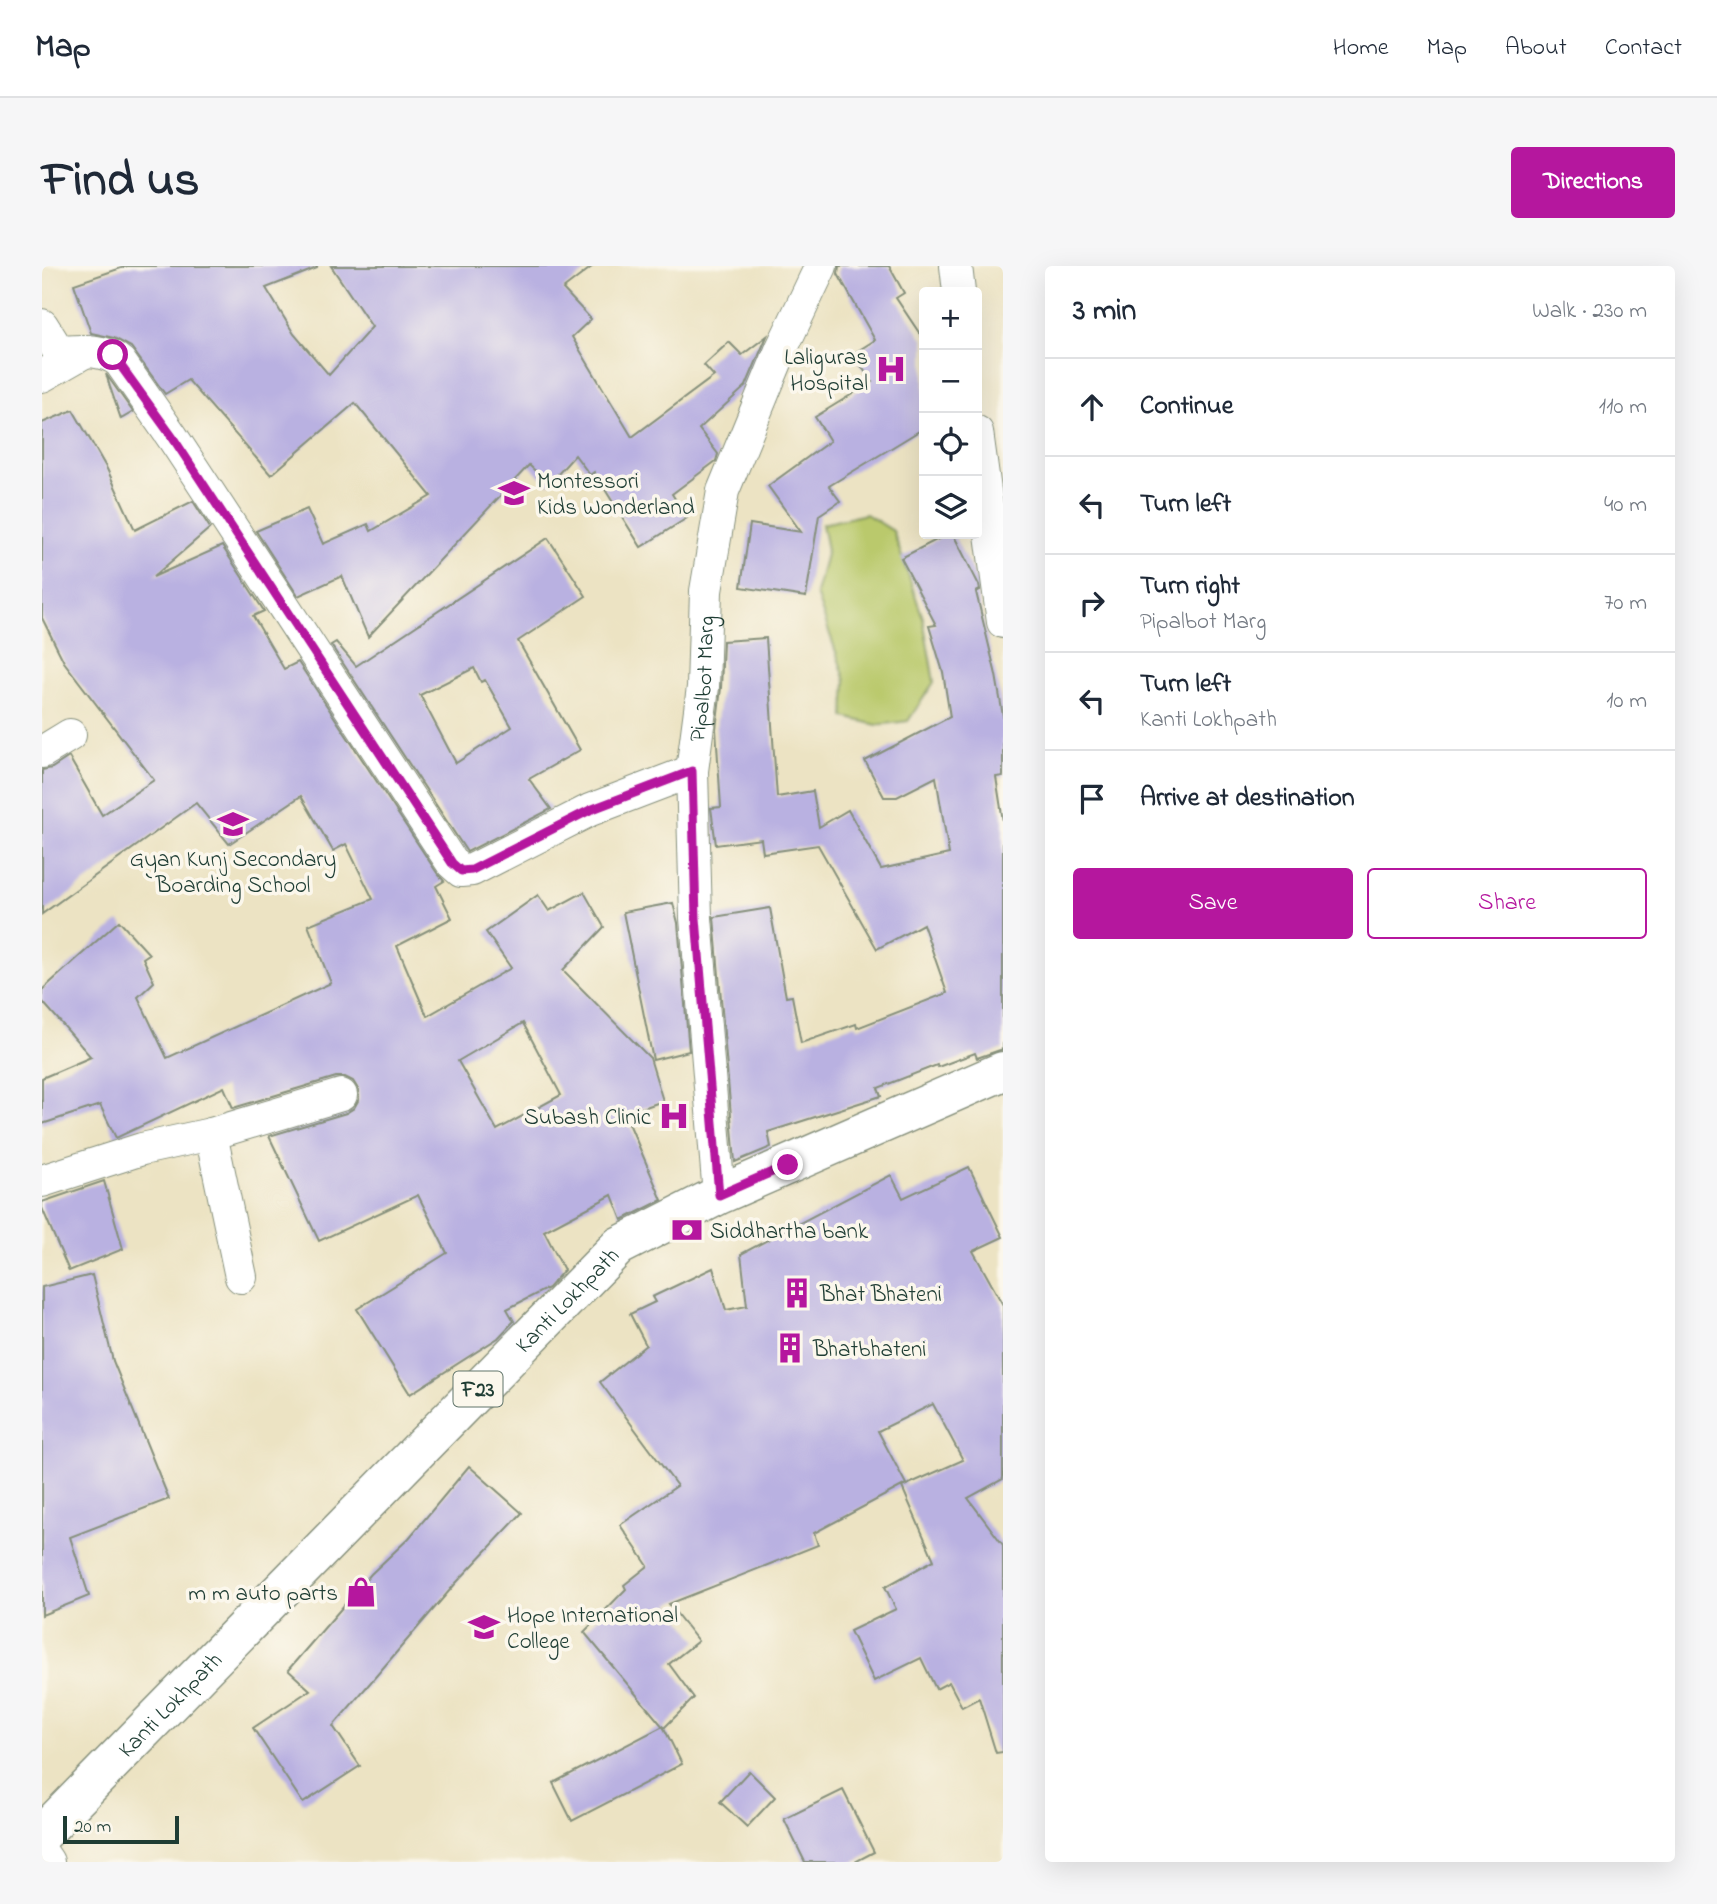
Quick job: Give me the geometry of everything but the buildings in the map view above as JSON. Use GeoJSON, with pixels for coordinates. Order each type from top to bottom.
{"type":"FeatureCollection","features":[{"type":"Feature","properties":{"kind":"main road","name":"Kanti Lokhpath"},"geometry":{"type":"LineString","coordinates":[[42,1834],[619,1245],[719,1195],[1003,1071]]}},
{"type":"Feature","properties":{"kind":"street","name":"Pipalbot Marg"},"geometry":{"type":"LineString","coordinates":[[719,1195],[696,918],[692,771],[703,687],[706,592],[723,491],[781,350],[821,266]]}},
{"type":"Feature","properties":{"kind":"street"},"geometry":{"type":"LineString","coordinates":[[956,266],[958,287]]}},
{"type":"Feature","properties":{"kind":"street"},"geometry":{"type":"LineString","coordinates":[[42,325],[60,352],[86,351],[113,355],[120,362],[173,438],[452,863],[461,871],[472,870],[590,810],[692,771]]}},
{"type":"Feature","properties":{"kind":"street"},"geometry":{"type":"LineString","coordinates":[[42,376],[86,351]]}},
{"type":"Feature","properties":{"kind":"street"},"geometry":{"type":"LineString","coordinates":[[982,469],[1003,622]]}},
{"type":"Feature","properties":{"kind":"street"},"geometry":{"type":"LineString","coordinates":[[42,752],[70,735]]}},
{"type":"Feature","properties":{"kind":"street"},"geometry":{"type":"LineString","coordinates":[[42,1181],[142,1149],[211,1134],[341,1095]]}},
{"type":"Feature","properties":{"kind":"street"},"geometry":{"type":"LineString","coordinates":[[211,1134],[241,1277]]}},
{"type":"Feature","properties":{"kind":"street"},"geometry":{"type":"LineString","coordinates":[[42,1853],[48,1862]]}},
{"type":"Feature","properties":{"kind":"green space"},"geometry":{"type":"Polygon","coordinates":[[[866,514],[893,531],[923,618],[934,682],[908,721],[877,725],[844,717],[846,681],[816,594],[827,550],[822,524],[866,514]]]}},
{"type":"Feature","properties":{"kind":"place","name":"Laliguras Hospital"},"geometry":{"type":"Point","coordinates":[891,369]}},
{"type":"Feature","properties":{"kind":"place","name":"Montessori Kids Wonderland"},"geometry":{"type":"Point","coordinates":[514,493]}},
{"type":"Feature","properties":{"kind":"place","name":"Gyan Kunj Secondary Boarding School"},"geometry":{"type":"Point","coordinates":[233,824]}},
{"type":"Feature","properties":{"kind":"place","name":"Subash Clinic"},"geometry":{"type":"Point","coordinates":[674,1116]}},
{"type":"Feature","properties":{"kind":"place","name":"Siddhartha bank"},"geometry":{"type":"Point","coordinates":[687,1230]}},
{"type":"Feature","properties":{"kind":"place","name":"Bhat Bhateni"},"geometry":{"type":"Point","coordinates":[797,1293]}},
{"type":"Feature","properties":{"kind":"place","name":"Bhatbhateni"},"geometry":{"type":"Point","coordinates":[790,1348]}},
{"type":"Feature","properties":{"kind":"place","name":"m m auto parts"},"geometry":{"type":"Point","coordinates":[361,1592]}},
{"type":"Feature","properties":{"kind":"place","name":"Hope International College"},"geometry":{"type":"Point","coordinates":[484,1627]}},
{"type":"Feature","properties":{"kind":"route"},"geometry":{"type":"LineString","coordinates":[[113,355],[173,438],[452,863],[461,871],[472,870],[590,810],[692,771],[696,918],[706,1010],[719,1195],[788,1165]]}}]}
